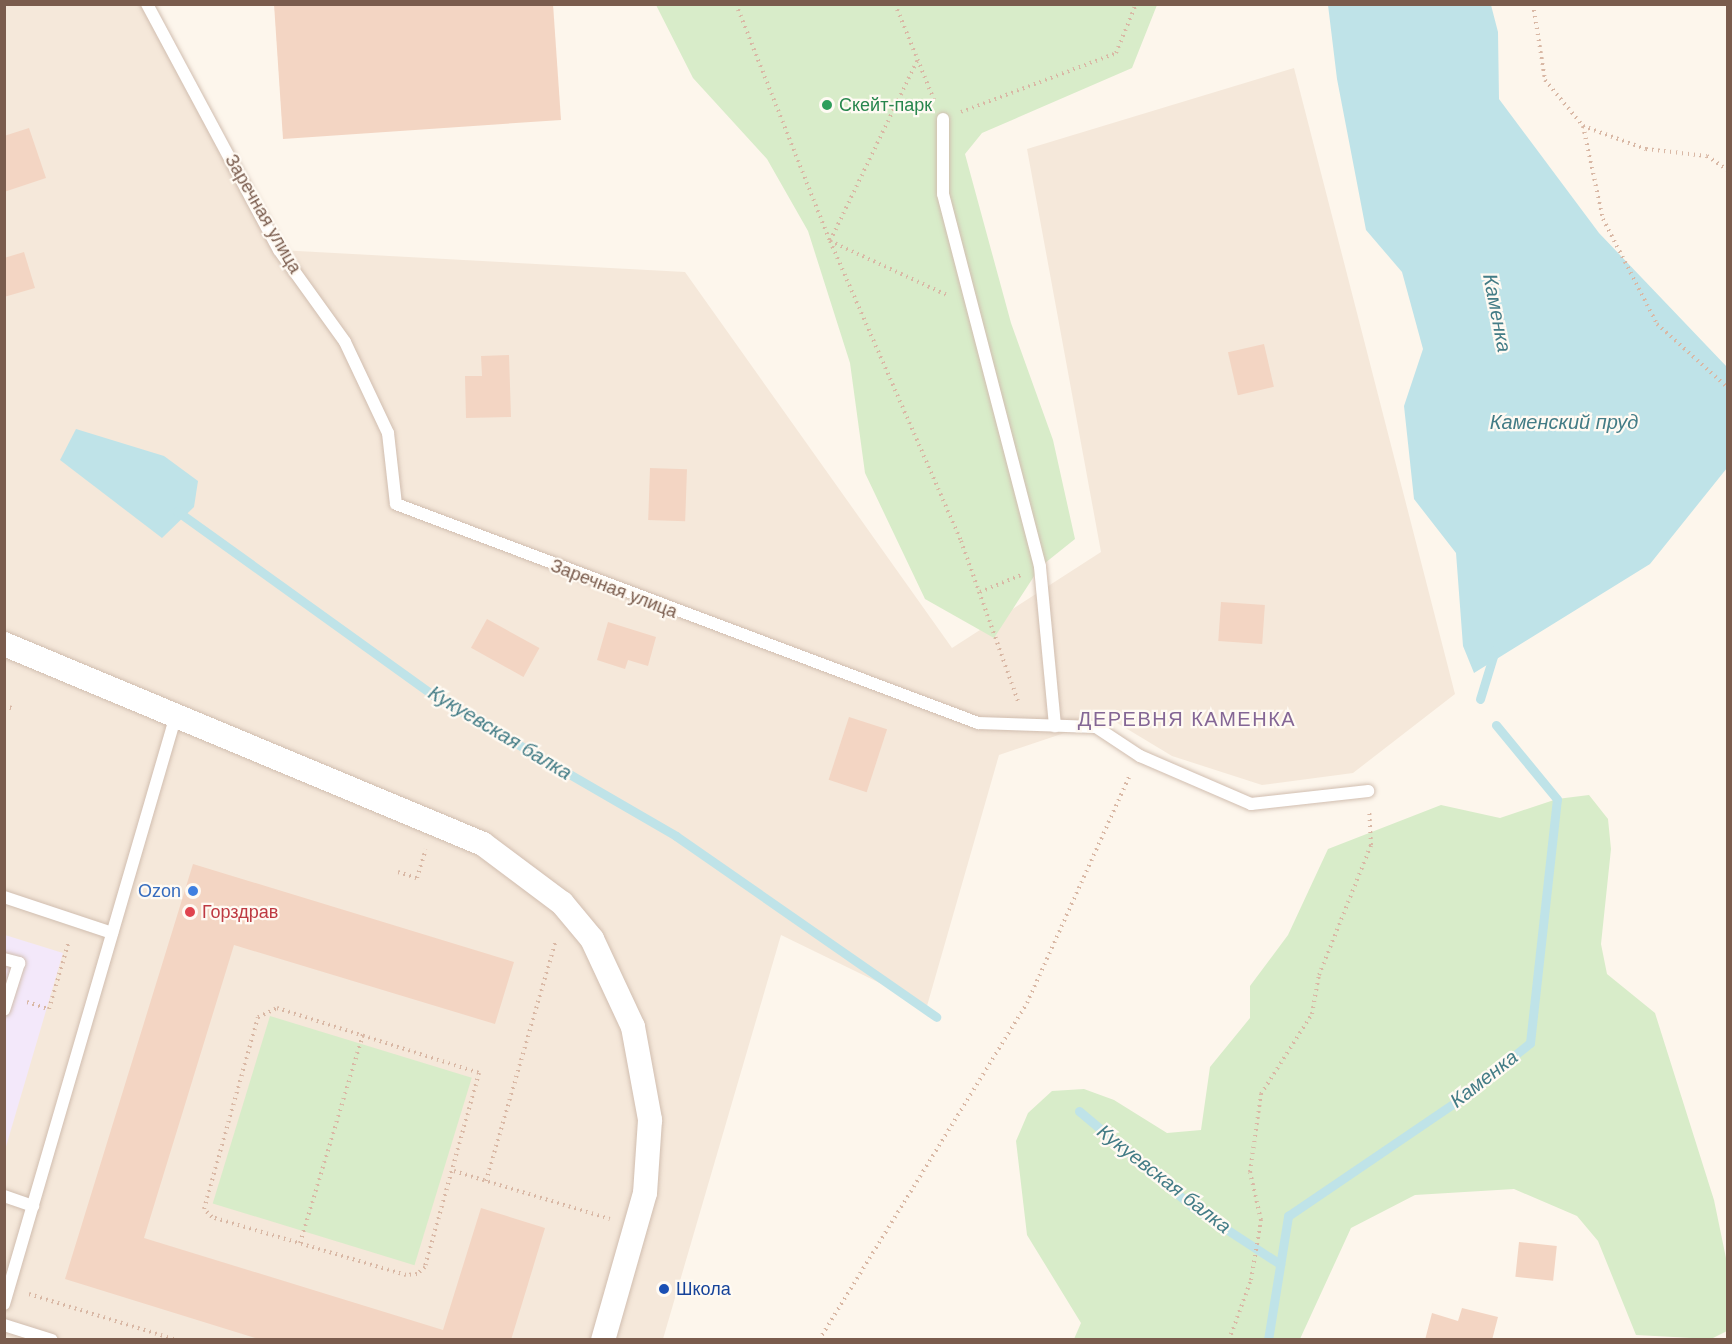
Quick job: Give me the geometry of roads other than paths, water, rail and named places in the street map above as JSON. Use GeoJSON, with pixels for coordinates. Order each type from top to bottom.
{"type":"FeatureCollection","features":[{"type":"Feature","properties":{"kind":"street"},"geometry":{"type":"LineString","coordinates":[[4,644],[483,844],[562,903],[592,939],[633,1027],[650,1120],[645,1193],[603,1340]]}},
{"type":"Feature","properties":{"kind":"lane","name":"Заречная улица"},"geometry":{"type":"LineString","coordinates":[[147,4],[279,250],[345,342],[388,433],[396,504],[978,723],[1096,727],[1140,756],[1251,804],[1368,791]]}},
{"type":"Feature","properties":{"kind":"lane"},"geometry":{"type":"LineString","coordinates":[[943,119],[943,194],[1040,567],[1055,726]]}},
{"type":"Feature","properties":{"kind":"lane"},"geometry":{"type":"LineString","coordinates":[[4,1304],[176,715]]}},
{"type":"Feature","properties":{"kind":"lane"},"geometry":{"type":"LineString","coordinates":[[4,897],[112,933]]}},
{"type":"Feature","properties":{"kind":"lane"},"geometry":{"type":"LineString","coordinates":[[4,959],[19,963],[4,1010]]}},
{"type":"Feature","properties":{"kind":"lane"},"geometry":{"type":"LineString","coordinates":[[4,1196],[33,1206]]}},
{"type":"Feature","properties":{"kind":"lane"},"geometry":{"type":"LineString","coordinates":[[4,1325],[52,1340]]}},
{"type":"Feature","properties":{"kind":"water","name":"Каменский пруд"},"geometry":{"type":"Polygon","coordinates":[[[1328,5],[1491,5],[1498,32],[1499,99],[1599,233],[1727,367],[1727,468],[1650,564],[1474,673],[1463,646],[1456,553],[1414,499],[1404,406],[1423,349],[1402,272],[1366,230],[1337,79],[1328,5]]]}},
{"type":"Feature","properties":{"kind":"water"},"geometry":{"type":"Polygon","coordinates":[[[76,429],[164,456],[198,481],[194,507],[162,538],[60,460],[76,429]]]}},
{"type":"Feature","properties":{"kind":"waterway","name":"Кукуевская балка"},"geometry":{"type":"LineString","coordinates":[[177,511],[433,695],[676,836],[936,1017]]}},
{"type":"Feature","properties":{"kind":"waterway","name":"Каменка"},"geometry":{"type":"LineString","coordinates":[[1480,699],[1495,650]]}},
{"type":"Feature","properties":{"kind":"waterway","name":"Каменка"},"geometry":{"type":"LineString","coordinates":[[1268,1340],[1288,1216],[1459,1100],[1530,1043],[1557,799],[1496,725]]}},
{"type":"Feature","properties":{"kind":"waterway","name":"Кукуевская балка"},"geometry":{"type":"LineString","coordinates":[[1079,1111],[1194,1208],[1280,1264]]}},
{"type":"Feature","properties":{"kind":"place","name":"Скейт-парк"},"geometry":{"type":"Point","coordinates":[827,105]}},
{"type":"Feature","properties":{"kind":"place","name":"Ozon"},"geometry":{"type":"Point","coordinates":[193,891]}},
{"type":"Feature","properties":{"kind":"place","name":"Горздрав"},"geometry":{"type":"Point","coordinates":[190,912]}},
{"type":"Feature","properties":{"kind":"place","name":"Школа"},"geometry":{"type":"Point","coordinates":[664,1289]}},
{"type":"Feature","properties":{"kind":"district","name":"ДЕРЕВНЯ КАМЕНКА"},"geometry":{"type":"Point","coordinates":[1187,719]}}]}
